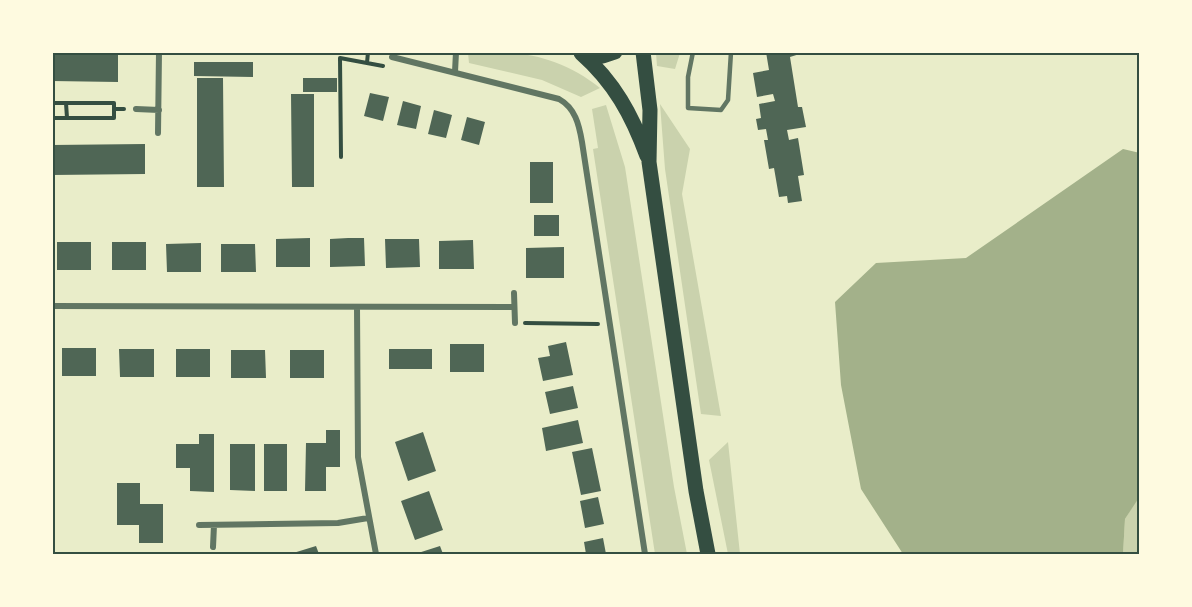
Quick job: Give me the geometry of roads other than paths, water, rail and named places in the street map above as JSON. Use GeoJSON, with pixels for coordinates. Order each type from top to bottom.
{"type":"FeatureCollection","features":[{"type":"Feature","properties":{"kind":"main road"},"geometry":{"type":"LineString","coordinates":[[580,53],[595,56],[615,52]]}},
{"type":"Feature","properties":{"kind":"main road"},"geometry":{"type":"LineString","coordinates":[[643,52],[650,110],[649,162],[696,491],[708,555]]}},
{"type":"Feature","properties":{"kind":"main road"},"geometry":{"type":"LineString","coordinates":[[580,53],[605,76],[622,100],[636,127],[649,162]]}},
{"type":"Feature","properties":{"kind":"street"},"geometry":{"type":"LineString","coordinates":[[158,133],[159,52]]}},
{"type":"Feature","properties":{"kind":"street"},"geometry":{"type":"LineString","coordinates":[[455,72],[456,52]]}},
{"type":"Feature","properties":{"kind":"street"},"geometry":{"type":"LineString","coordinates":[[392,57],[559,99],[573,111],[580,130],[645,555]]}},
{"type":"Feature","properties":{"kind":"street"},"geometry":{"type":"LineString","coordinates":[[136,109],[159,110]]}},
{"type":"Feature","properties":{"kind":"street"},"geometry":{"type":"LineString","coordinates":[[514,293],[515,323]]}},
{"type":"Feature","properties":{"kind":"street"},"geometry":{"type":"LineString","coordinates":[[52,306],[514,307]]}},
{"type":"Feature","properties":{"kind":"street"},"geometry":{"type":"LineString","coordinates":[[357,306],[358,457],[376,555]]}},
{"type":"Feature","properties":{"kind":"street"},"geometry":{"type":"LineString","coordinates":[[199,525],[339,523],[368,518]]}},
{"type":"Feature","properties":{"kind":"street"},"geometry":{"type":"LineString","coordinates":[[213,547],[214,525]]}},
{"type":"Feature","properties":{"kind":"lane"},"geometry":{"type":"LineString","coordinates":[[693,52],[688,77],[688,108],[721,110],[728,100],[731,52]]}}]}
